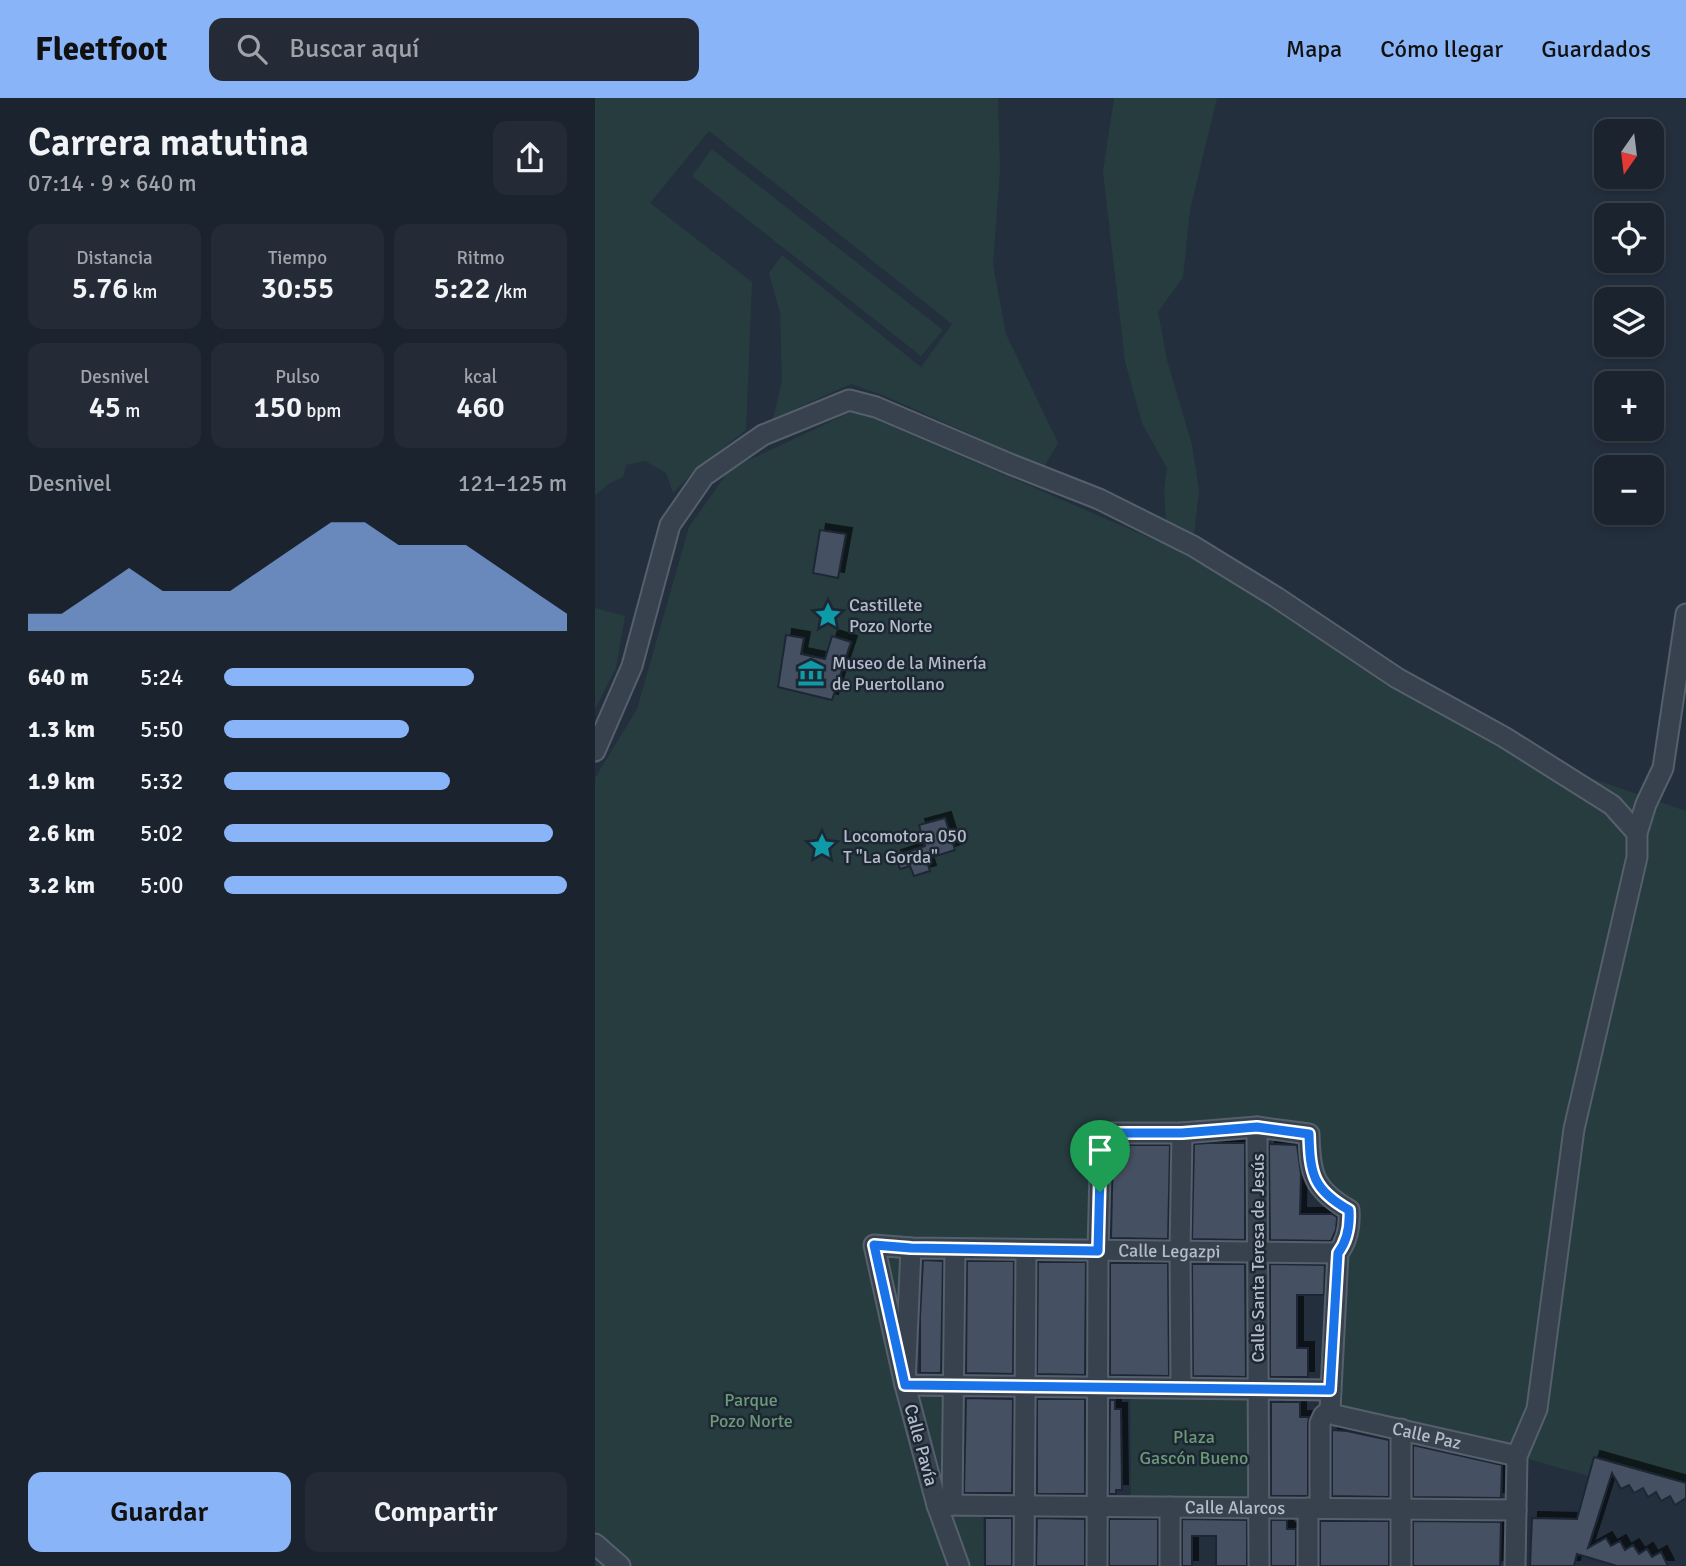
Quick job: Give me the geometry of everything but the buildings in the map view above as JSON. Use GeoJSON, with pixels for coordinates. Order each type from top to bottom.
{"type":"FeatureCollection","features":[{"type":"Feature","properties":{"kind":"street"},"geometry":{"type":"LineString","coordinates":[[595,751],[632,666],[670,525],[704,476],[763,435],[849,400],[876,407],[1099,499],[1193,547],[1276,597],[1397,678],[1504,737],[1612,805],[1637,833]]}},
{"type":"Feature","properties":{"kind":"street"},"geometry":{"type":"LineString","coordinates":[[1515,1566],[1517,1456],[1538,1409],[1574,1129],[1637,858],[1637,833],[1646,804],[1663,768],[1686,614]]}},
{"type":"Feature","properties":{"kind":"street"},"geometry":{"type":"LineString","coordinates":[[1097,1566],[1101,1133],[1182,1133],[1257,1127]]}},
{"type":"Feature","properties":{"kind":"street","name":"Calle Santa Teresa de Jesús"},"geometry":{"type":"LineString","coordinates":[[1259,1566],[1257,1127],[1309,1134],[1309,1162],[1314,1177],[1324,1193],[1349,1210],[1350,1225],[1344,1245],[1338,1253]]}},
{"type":"Feature","properties":{"kind":"street"},"geometry":{"type":"LineString","coordinates":[[1181,1388],[1182,1133]]}},
{"type":"Feature","properties":{"kind":"street","name":"Calle Legazpi"},"geometry":{"type":"LineString","coordinates":[[874,1245],[955,1249],[1338,1253]]}},
{"type":"Feature","properties":{"kind":"street","name":"Calle Pavía"},"geometry":{"type":"LineString","coordinates":[[874,1245],[905,1385],[945,1505],[959,1566]]}},
{"type":"Feature","properties":{"kind":"street","name":"Calle Pavía"},"geometry":{"type":"LineString","coordinates":[[905,1385],[911,1248]]}},
{"type":"Feature","properties":{"kind":"street"},"geometry":{"type":"LineString","coordinates":[[945,1505],[953,1386],[955,1249]]}},
{"type":"Feature","properties":{"kind":"street"},"geometry":{"type":"LineString","coordinates":[[1024,1566],[1026,1250]]}},
{"type":"Feature","properties":{"kind":"street"},"geometry":{"type":"LineString","coordinates":[[1308,1566],[1320,1423],[1323,1416],[1333,1412],[1330,1390],[1338,1253]]}},
{"type":"Feature","properties":{"kind":"street"},"geometry":{"type":"LineString","coordinates":[[905,1385],[1330,1390]]}},
{"type":"Feature","properties":{"kind":"street","name":"Calle Paz"},"geometry":{"type":"LineString","coordinates":[[1333,1412],[1517,1456]]}},
{"type":"Feature","properties":{"kind":"street"},"geometry":{"type":"LineString","coordinates":[[1401,1429],[1401,1566]]}},
{"type":"Feature","properties":{"kind":"street","name":"Calle Alarcos"},"geometry":{"type":"LineString","coordinates":[[945,1505],[1516,1510]]}},
{"type":"Feature","properties":{"kind":"street"},"geometry":{"type":"LineString","coordinates":[[1170,1507],[1170,1566]]}},
{"type":"Feature","properties":{"kind":"street"},"geometry":{"type":"LineString","coordinates":[[595,1544],[620,1566]]}},
{"type":"Feature","properties":{"kind":"green space"},"geometry":{"type":"Polygon","coordinates":[[[595,98],[998,98],[1000,170],[993,265],[1006,334],[1058,443],[1044,467],[885,396],[851,384],[773,419],[782,381],[780,313],[769,273],[782,255],[921,367],[952,324],[709,131],[650,203],[752,282],[746,430],[695,470],[673,493],[666,473],[645,461],[626,465],[623,477],[595,495],[595,98]]]}},
{"type":"Feature","properties":{"kind":"green space"},"geometry":{"type":"Polygon","coordinates":[[[1114,98],[1217,98],[1190,210],[1183,277],[1158,312],[1167,360],[1192,445],[1199,490],[1193,546],[1167,534],[1164,491],[1167,468],[1142,423],[1125,361],[1103,172],[1114,98]]]}},
{"type":"Feature","properties":{"kind":"green space"},"geometry":{"type":"Polygon","coordinates":[[[712,149],[943,330],[921,356],[692,176],[712,149]]]}},
{"type":"Feature","properties":{"kind":"green space","name":"Parque Pozo Norte"},"geometry":{"type":"Polygon","coordinates":[[[855,410],[1173,548],[1541,761],[1686,811],[1686,1483],[1594,1457],[1589,1476],[1517,1456],[1335,1415],[1338,1253],[1357,1223],[1324,1193],[1308,1134],[1102,1133],[1098,1251],[875,1245],[904,1385],[953,1386],[952,1504],[983,1505],[984,1566],[595,1566],[595,778],[637,709],[689,527],[730,469],[855,410]]]}},
{"type":"Feature","properties":{"kind":"green space"},"geometry":{"type":"Polygon","coordinates":[[[595,608],[625,616],[616,668],[595,709],[595,608]]]}},
{"type":"Feature","properties":{"kind":"green space"},"geometry":{"type":"Polygon","coordinates":[[[886,1256],[903,1257],[905,1350],[886,1256]]]}},
{"type":"Feature","properties":{"kind":"green space","name":"Plaza Gascón Bueno"},"geometry":{"type":"Polygon","coordinates":[[[1130,1388],[1258,1389],[1259,1508],[1131,1506],[1130,1388]]]}},
{"type":"Feature","properties":{"kind":"place","name":"Castillete Pozo Norte"},"geometry":{"type":"Point","coordinates":[828,615]}},
{"type":"Feature","properties":{"kind":"place","name":"Museo de la Minería de Puertollano"},"geometry":{"type":"Point","coordinates":[811,673]}},
{"type":"Feature","properties":{"kind":"place","name":"Locomotora 050 T \"La Gorda\""},"geometry":{"type":"Point","coordinates":[822,846]}},
{"type":"Feature","properties":{"kind":"route"},"geometry":{"type":"LineString","coordinates":[[1257,1127],[1309,1134],[1309,1162],[1314,1177],[1324,1193],[1349,1210],[1350,1225],[1344,1245],[1338,1253],[1330,1390],[905,1385],[874,1245],[1098,1251],[1100,1192],[1101,1133],[1182,1133],[1257,1127]]}}]}
